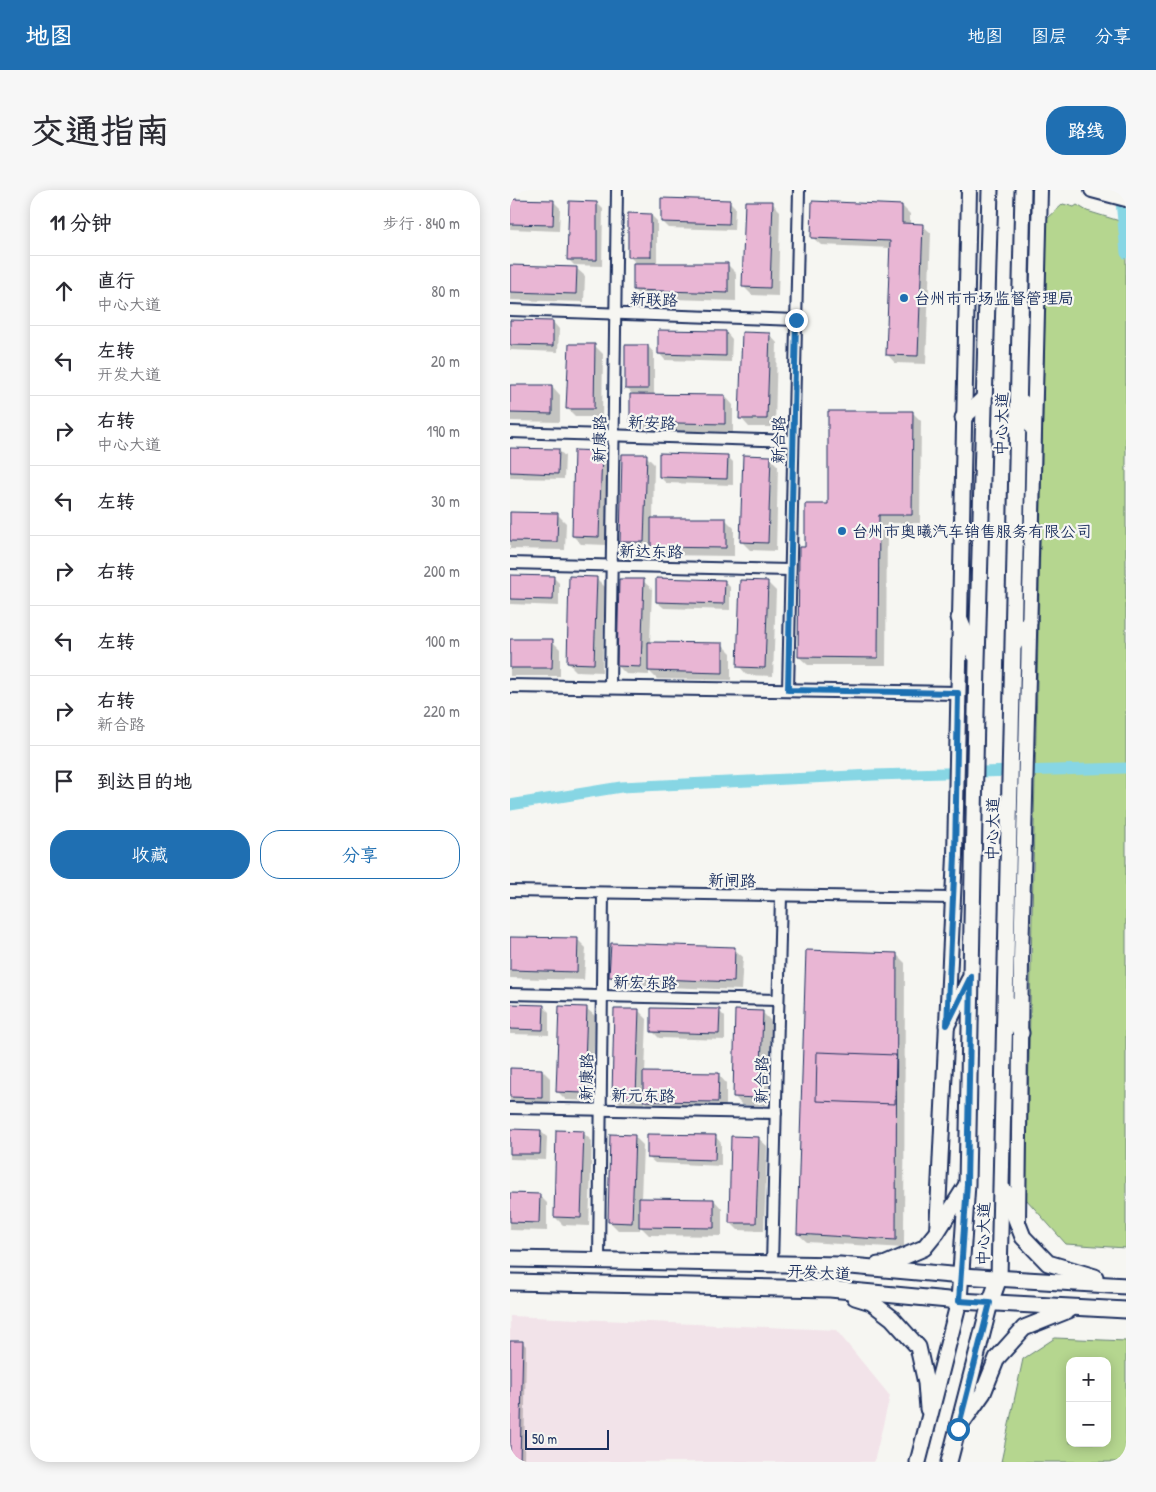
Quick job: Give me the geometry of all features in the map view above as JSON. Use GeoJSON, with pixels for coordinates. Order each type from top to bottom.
{"type":"FeatureCollection","features":[{"type":"Feature","properties":{"kind":"main road"},"geometry":{"type":"LineString","coordinates":[[938,1232],[956,805],[969,190]]}},
{"type":"Feature","properties":{"kind":"main road","name":"中心大道"},"geometry":{"type":"LineString","coordinates":[[918,1462],[959,1301],[962,1276],[967,1184],[976,661],[990,190]]}},
{"type":"Feature","properties":{"kind":"main road","name":"中心大道"},"geometry":{"type":"LineString","coordinates":[[949,1462],[990,1303],[999,1278],[1005,997],[1018,761],[1013,647],[1023,190]]}},
{"type":"Feature","properties":{"kind":"main road"},"geometry":{"type":"LineString","coordinates":[[1018,761],[1029,622],[1033,429],[1037,371],[1040,190]]}},
{"type":"Feature","properties":{"kind":"main road"},"geometry":{"type":"LineString","coordinates":[[1094,191],[1126,199]]}},
{"type":"Feature","properties":{"kind":"main road"},"geometry":{"type":"LineString","coordinates":[[1019,395],[1033,429]]}},
{"type":"Feature","properties":{"kind":"main road"},"geometry":{"type":"LineString","coordinates":[[963,418],[983,399]]}},
{"type":"Feature","properties":{"kind":"main road"},"geometry":{"type":"LineString","coordinates":[[959,618],[976,661]]}},
{"type":"Feature","properties":{"kind":"main road"},"geometry":{"type":"LineString","coordinates":[[1013,647],[1029,622]]}},
{"type":"Feature","properties":{"kind":"main road"},"geometry":{"type":"LineString","coordinates":[[1017,804],[1020,1033],[1018,1227]]}},
{"type":"Feature","properties":{"kind":"main road"},"geometry":{"type":"LineString","coordinates":[[947,1025],[971,976]]}},
{"type":"Feature","properties":{"kind":"main road"},"geometry":{"type":"LineString","coordinates":[[1005,997],[1020,1033]]}},
{"type":"Feature","properties":{"kind":"main road"},"geometry":{"type":"LineString","coordinates":[[1001,1179],[1022,1237],[1048,1263],[1126,1286]]}},
{"type":"Feature","properties":{"kind":"main road"},"geometry":{"type":"LineString","coordinates":[[840,1265],[884,1265],[924,1248],[938,1232],[967,1184]]}},
{"type":"Feature","properties":{"kind":"main road","name":"开发大道"},"geometry":{"type":"LineString","coordinates":[[510,1259],[840,1265],[962,1276],[1126,1286]]}},
{"type":"Feature","properties":{"kind":"main road","name":"开发大道"},"geometry":{"type":"LineString","coordinates":[[510,1282],[830,1289],[959,1301],[1126,1310]]}},
{"type":"Feature","properties":{"kind":"main road"},"geometry":{"type":"LineString","coordinates":[[830,1289],[871,1302],[892,1318],[918,1347],[926,1383],[928,1422]]}},
{"type":"Feature","properties":{"kind":"main road"},"geometry":{"type":"LineString","coordinates":[[958,1429],[983,1393],[997,1358],[1024,1328],[1076,1308]]}},
{"type":"Feature","properties":{"kind":"street","name":"新康路"},"geometry":{"type":"LineString","coordinates":[[610,688],[617,190]]}},
{"type":"Feature","properties":{"kind":"street","name":"新合路"},"geometry":{"type":"LineString","coordinates":[[788,690],[799,190]]}},
{"type":"Feature","properties":{"kind":"street","name":"新联路"},"geometry":{"type":"LineString","coordinates":[[510,310],[796,320]]}},
{"type":"Feature","properties":{"kind":"street","name":"新安路"},"geometry":{"type":"LineString","coordinates":[[510,432],[794,441]]}},
{"type":"Feature","properties":{"kind":"street","name":"新达东路"},"geometry":{"type":"LineString","coordinates":[[510,563],[790,570]]}},
{"type":"Feature","properties":{"kind":"street"},"geometry":{"type":"LineString","coordinates":[[510,686],[958,693]]}},
{"type":"Feature","properties":{"kind":"street","name":"新闸路"},"geometry":{"type":"LineString","coordinates":[[510,891],[953,898]]}},
{"type":"Feature","properties":{"kind":"street","name":"新康路"},"geometry":{"type":"LineString","coordinates":[[599,1261],[603,893]]}},
{"type":"Feature","properties":{"kind":"street","name":"新合路"},"geometry":{"type":"LineString","coordinates":[[772,1265],[781,896]]}},
{"type":"Feature","properties":{"kind":"street","name":"新宏东路"},"geometry":{"type":"LineString","coordinates":[[510,994],[778,1000]]}},
{"type":"Feature","properties":{"kind":"street","name":"新元东路"},"geometry":{"type":"LineString","coordinates":[[510,1108],[776,1113]]}},
{"type":"Feature","properties":{"kind":"shaded area"},"geometry":{"type":"Polygon","coordinates":[[[510,1316],[836,1330],[890,1396],[874,1462],[510,1462],[510,1316]]]}},
{"type":"Feature","properties":{"kind":"green space"},"geometry":{"type":"Polygon","coordinates":[[[1063,204],[1074,207],[1077,205],[1087,211],[1126,223],[1126,1248],[1066,1244],[1026,1199],[1047,219],[1063,204]]]}},
{"type":"Feature","properties":{"kind":"green space"},"geometry":{"type":"Polygon","coordinates":[[[1055,1338],[1126,1341],[1126,1462],[1001,1462],[1023,1359],[1055,1338]]]}},
{"type":"Feature","properties":{"kind":"building"},"geometry":{"type":"Polygon","coordinates":[[[661,198],[730,200],[729,224],[661,222],[661,198]]]}},
{"type":"Feature","properties":{"kind":"building"},"geometry":{"type":"Polygon","coordinates":[[[510,199],[554,200],[553,225],[510,224],[510,199]]]}},
{"type":"Feature","properties":{"kind":"building"},"geometry":{"type":"Polygon","coordinates":[[[569,201],[597,202],[597,260],[567,260],[569,201]]]}},
{"type":"Feature","properties":{"kind":"building"},"geometry":{"type":"Polygon","coordinates":[[[745,201],[773,201],[770,288],[742,287],[745,201]]]}},
{"type":"Feature","properties":{"kind":"building","name":"台州市市场监督管理局"},"geometry":{"type":"Polygon","coordinates":[[[812,201],[902,205],[902,223],[923,224],[918,356],[886,355],[890,241],[811,238],[812,201]]]}},
{"type":"Feature","properties":{"kind":"building"},"geometry":{"type":"Polygon","coordinates":[[[628,213],[651,214],[651,257],[628,257],[628,213]]]}},
{"type":"Feature","properties":{"kind":"building"},"geometry":{"type":"Polygon","coordinates":[[[633,263],[728,263],[728,293],[633,290],[633,263]]]}},
{"type":"Feature","properties":{"kind":"building"},"geometry":{"type":"Polygon","coordinates":[[[510,265],[577,267],[576,294],[510,292],[510,265]]]}},
{"type":"Feature","properties":{"kind":"building"},"geometry":{"type":"Polygon","coordinates":[[[510,320],[553,321],[553,346],[510,345],[510,320]]]}},
{"type":"Feature","properties":{"kind":"building"},"geometry":{"type":"Polygon","coordinates":[[[658,330],[726,331],[726,356],[658,354],[658,330]]]}},
{"type":"Feature","properties":{"kind":"building"},"geometry":{"type":"Polygon","coordinates":[[[742,332],[770,333],[767,419],[739,419],[742,332]]]}},
{"type":"Feature","properties":{"kind":"building"},"geometry":{"type":"Polygon","coordinates":[[[569,344],[595,344],[594,409],[566,409],[569,344]]]}},
{"type":"Feature","properties":{"kind":"building"},"geometry":{"type":"Polygon","coordinates":[[[625,345],[648,345],[648,389],[625,389],[625,345]]]}},
{"type":"Feature","properties":{"kind":"building"},"geometry":{"type":"Polygon","coordinates":[[[510,385],[552,385],[552,414],[510,413],[510,385]]]}},
{"type":"Feature","properties":{"kind":"building"},"geometry":{"type":"Polygon","coordinates":[[[630,394],[725,395],[725,424],[630,422],[630,394]]]}},
{"type":"Feature","properties":{"kind":"building","name":"台州市奥曦汽车销售服务有限公司"},"geometry":{"type":"Polygon","coordinates":[[[828,411],[913,411],[912,515],[879,515],[878,658],[798,657],[799,547],[805,547],[805,504],[828,504],[828,411]]]}},
{"type":"Feature","properties":{"kind":"building"},"geometry":{"type":"Polygon","coordinates":[[[510,448],[559,449],[558,474],[510,472],[510,448]]]}},
{"type":"Feature","properties":{"kind":"building"},"geometry":{"type":"Polygon","coordinates":[[[574,450],[602,451],[599,537],[572,536],[574,450]]]}},
{"type":"Feature","properties":{"kind":"building"},"geometry":{"type":"Polygon","coordinates":[[[659,453],[728,455],[727,479],[659,477],[659,453]]]}},
{"type":"Feature","properties":{"kind":"building"},"geometry":{"type":"Polygon","coordinates":[[[622,454],[647,454],[644,542],[620,542],[622,454]]]}},
{"type":"Feature","properties":{"kind":"building"},"geometry":{"type":"Polygon","coordinates":[[[743,455],[771,456],[768,543],[740,542],[743,455]]]}},
{"type":"Feature","properties":{"kind":"building"},"geometry":{"type":"Polygon","coordinates":[[[510,512],[558,513],[557,542],[510,541],[510,512]]]}},
{"type":"Feature","properties":{"kind":"building"},"geometry":{"type":"Polygon","coordinates":[[[651,518],[726,518],[726,548],[651,547],[651,518]]]}},
{"type":"Feature","properties":{"kind":"building"},"geometry":{"type":"Polygon","coordinates":[[[510,575],[554,576],[553,600],[510,599],[510,575]]]}},
{"type":"Feature","properties":{"kind":"building"},"geometry":{"type":"Polygon","coordinates":[[[569,576],[597,577],[594,664],[567,663],[569,576]]]}},
{"type":"Feature","properties":{"kind":"building"},"geometry":{"type":"Polygon","coordinates":[[[656,578],[725,580],[724,604],[656,602],[656,578]]]}},
{"type":"Feature","properties":{"kind":"building"},"geometry":{"type":"Polygon","coordinates":[[[619,579],[644,579],[641,667],[617,666],[619,579]]]}},
{"type":"Feature","properties":{"kind":"building"},"geometry":{"type":"Polygon","coordinates":[[[740,580],[768,581],[765,668],[737,667],[740,580]]]}},
{"type":"Feature","properties":{"kind":"building"},"geometry":{"type":"Polygon","coordinates":[[[510,639],[553,639],[552,668],[510,668],[510,639]]]}},
{"type":"Feature","properties":{"kind":"building"},"geometry":{"type":"Polygon","coordinates":[[[648,642],[723,643],[723,673],[648,671],[648,642]]]}},
{"type":"Feature","properties":{"kind":"building"},"geometry":{"type":"Polygon","coordinates":[[[510,937],[578,938],[577,972],[510,970],[510,937]]]}},
{"type":"Feature","properties":{"kind":"building"},"geometry":{"type":"Polygon","coordinates":[[[611,943],[735,947],[734,982],[609,977],[611,943]]]}},
{"type":"Feature","properties":{"kind":"building"},"geometry":{"type":"Polygon","coordinates":[[[806,950],[897,953],[896,1240],[797,1234],[806,950]]]}},
{"type":"Feature","properties":{"kind":"building"},"geometry":{"type":"Polygon","coordinates":[[[510,1004],[544,1005],[543,1030],[510,1029],[510,1004]]]}},
{"type":"Feature","properties":{"kind":"building"},"geometry":{"type":"Polygon","coordinates":[[[559,1006],[587,1007],[584,1093],[556,1092],[559,1006]]]}},
{"type":"Feature","properties":{"kind":"building"},"geometry":{"type":"Polygon","coordinates":[[[651,1008],[720,1009],[719,1034],[651,1032],[651,1008]]]}},
{"type":"Feature","properties":{"kind":"building"},"geometry":{"type":"Polygon","coordinates":[[[614,1009],[639,1009],[636,1097],[612,1096],[614,1009]]]}},
{"type":"Feature","properties":{"kind":"building"},"geometry":{"type":"Polygon","coordinates":[[[735,1010],[763,1011],[760,1098],[733,1097],[735,1010]]]}},
{"type":"Feature","properties":{"kind":"building"},"geometry":{"type":"Polygon","coordinates":[[[817,1052],[896,1055],[895,1104],[816,1101],[817,1052]]]}},
{"type":"Feature","properties":{"kind":"building"},"geometry":{"type":"Polygon","coordinates":[[[510,1068],[542,1069],[542,1098],[510,1097],[510,1068]]]}},
{"type":"Feature","properties":{"kind":"building"},"geometry":{"type":"Polygon","coordinates":[[[643,1072],[719,1073],[718,1102],[643,1101],[643,1072]]]}},
{"type":"Feature","properties":{"kind":"building"},"geometry":{"type":"Polygon","coordinates":[[[510,1129],[541,1130],[540,1154],[510,1154],[510,1129]]]}},
{"type":"Feature","properties":{"kind":"building"},"geometry":{"type":"Polygon","coordinates":[[[556,1130],[584,1131],[581,1218],[554,1217],[556,1130]]]}},
{"type":"Feature","properties":{"kind":"building"},"geometry":{"type":"Polygon","coordinates":[[[610,1134],[635,1135],[632,1223],[608,1222],[610,1134]]]}},
{"type":"Feature","properties":{"kind":"building"},"geometry":{"type":"Polygon","coordinates":[[[647,1134],[716,1135],[715,1160],[647,1158],[647,1134]]]}},
{"type":"Feature","properties":{"kind":"building"},"geometry":{"type":"Polygon","coordinates":[[[731,1136],[759,1137],[756,1223],[729,1223],[731,1136]]]}},
{"type":"Feature","properties":{"kind":"building"},"geometry":{"type":"Polygon","coordinates":[[[510,1193],[540,1194],[539,1223],[510,1222],[510,1193]]]}},
{"type":"Feature","properties":{"kind":"building"},"geometry":{"type":"Polygon","coordinates":[[[639,1198],[714,1199],[714,1228],[639,1227],[639,1198]]]}},
{"type":"Feature","properties":{"kind":"building"},"geometry":{"type":"Polygon","coordinates":[[[510,1341],[523,1341],[520,1462],[510,1462],[510,1341]]]}},
{"type":"Feature","properties":{"kind":"waterway"},"geometry":{"type":"LineString","coordinates":[[1120,190],[1126,253]]}},
{"type":"Feature","properties":{"kind":"waterway"},"geometry":{"type":"LineString","coordinates":[[510,805],[621,787],[874,775],[1126,768]]}},
{"type":"Feature","properties":{"kind":"place","name":"台州市市场监督管理局"},"geometry":{"type":"Point","coordinates":[904,298]}},
{"type":"Feature","properties":{"kind":"place","name":"台州市奥曦汽车销售服务有限公司"},"geometry":{"type":"Point","coordinates":[842,531]}},
{"type":"Feature","properties":{"kind":"route"},"geometry":{"type":"LineString","coordinates":[[796,320],[788,690],[958,693],[955,856],[947,1025],[971,976],[967,1184],[959,1301],[990,1303],[958,1429]]}}]}
